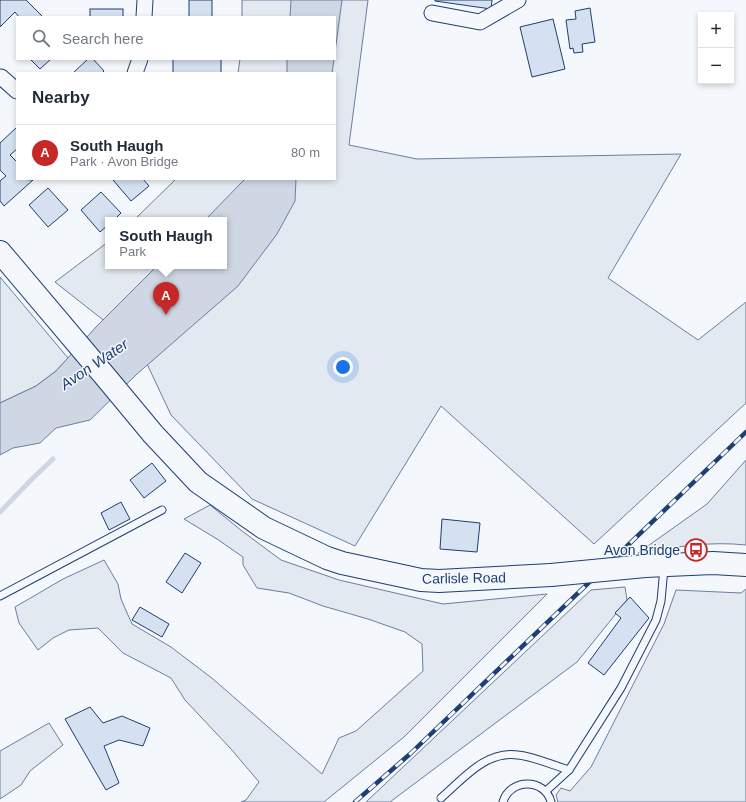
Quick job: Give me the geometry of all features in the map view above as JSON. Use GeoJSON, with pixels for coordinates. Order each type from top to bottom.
{"type":"FeatureCollection","features":[{"type":"Feature","properties":{"kind":"main road","name":"Carlisle Road"},"geometry":{"type":"LineString","coordinates":[[0,252],[153,434],[198,482],[264,528],[290,541],[342,563],[421,580],[439,581],[654,566],[713,564],[746,565]]}},
{"type":"Feature","properties":{"kind":"street"},"geometry":{"type":"LineString","coordinates":[[144,16],[145,0]]}},
{"type":"Feature","properties":{"kind":"street"},"geometry":{"type":"LineString","coordinates":[[432,13],[480,22],[518,0]]}},
{"type":"Feature","properties":{"kind":"street"},"geometry":{"type":"LineString","coordinates":[[135,72],[140,60]]}},
{"type":"Feature","properties":{"kind":"street"},"geometry":{"type":"LineString","coordinates":[[1,77],[16,91]]}},
{"type":"Feature","properties":{"kind":"lane"},"geometry":{"type":"LineString","coordinates":[[0,596],[162,510]]}},
{"type":"Feature","properties":{"kind":"lane"},"geometry":{"type":"LineString","coordinates":[[546,791],[569,770],[621,688],[656,620],[661,601],[654,566]]}},
{"type":"Feature","properties":{"kind":"lane"},"geometry":{"type":"LineString","coordinates":[[440,798],[481,764],[494,756],[507,754],[520,755],[569,770]]}},
{"type":"Feature","properties":{"kind":"lane"},"geometry":{"type":"LineString","coordinates":[[503,802],[509,791],[516,786],[524,784],[539,786],[546,791],[551,802]]}},
{"type":"Feature","properties":{"kind":"shaded area"},"geometry":{"type":"Polygon","coordinates":[[[242,0],[368,0],[349,145],[417,159],[681,154],[608,278],[698,340],[746,302],[746,403],[594,544],[441,406],[355,546],[252,499],[171,415],[140,349],[55,282],[105,244],[105,269],[227,269],[227,217],[137,217],[175,180],[336,180],[336,72],[238,72],[240,60],[336,60],[336,16],[242,16],[242,0]]]}},
{"type":"Feature","properties":{"kind":"shaded area"},"geometry":{"type":"Polygon","coordinates":[[[0,277],[68,358],[56,371],[36,386],[0,403],[0,277]]]}},
{"type":"Feature","properties":{"kind":"shaded area"},"geometry":{"type":"Polygon","coordinates":[[[746,460],[746,545],[706,544],[638,553],[707,504],[746,460]]]}},
{"type":"Feature","properties":{"kind":"shaded area"},"geometry":{"type":"Polygon","coordinates":[[[210,505],[281,560],[339,580],[443,604],[547,594],[404,737],[324,802],[241,802],[246,800],[259,782],[231,749],[185,700],[171,678],[123,653],[98,628],[69,630],[53,638],[38,650],[19,623],[15,607],[63,579],[104,560],[118,584],[121,599],[132,624],[171,647],[213,679],[322,774],[339,738],[356,731],[423,671],[422,644],[405,632],[368,619],[323,606],[289,593],[257,588],[243,565],[243,557],[184,519],[210,505]]]}},
{"type":"Feature","properties":{"kind":"shaded area"},"geometry":{"type":"Polygon","coordinates":[[[625,587],[627,600],[577,662],[390,802],[366,802],[591,590],[625,587]]]}},
{"type":"Feature","properties":{"kind":"shaded area"},"geometry":{"type":"Polygon","coordinates":[[[746,589],[746,802],[558,802],[556,795],[561,788],[570,791],[591,767],[664,624],[676,590],[741,593],[746,589]]]}},
{"type":"Feature","properties":{"kind":"shaded area"},"geometry":{"type":"Polygon","coordinates":[[[49,723],[63,745],[30,771],[21,785],[0,799],[0,751],[49,723]]]}},
{"type":"Feature","properties":{"kind":"water"},"geometry":{"type":"Polygon","coordinates":[[[291,0],[342,0],[336,45],[336,16],[290,16],[291,0]]]}},
{"type":"Feature","properties":{"kind":"water"},"geometry":{"type":"Polygon","coordinates":[[[287,60],[334,60],[332,72],[287,72],[287,60]]]}},
{"type":"Feature","properties":{"kind":"water","name":"Avon Water"},"geometry":{"type":"Polygon","coordinates":[[[244,180],[296,180],[295,201],[277,234],[238,286],[137,374],[90,420],[56,428],[40,443],[13,448],[0,455],[0,403],[36,386],[56,371],[96,327],[154,269],[227,269],[227,217],[208,217],[244,180]]]}},
{"type":"Feature","properties":{"kind":"building"},"geometry":{"type":"Polygon","coordinates":[[[0,0],[26,0],[42,16],[18,16],[15,12],[0,27],[0,0]]]}},
{"type":"Feature","properties":{"kind":"building"},"geometry":{"type":"Polygon","coordinates":[[[189,0],[212,0],[212,16],[189,16],[189,0]]]}},
{"type":"Feature","properties":{"kind":"building"},"geometry":{"type":"Polygon","coordinates":[[[435,0],[492,0],[491,9],[435,0]]]}},
{"type":"Feature","properties":{"kind":"building"},"geometry":{"type":"Polygon","coordinates":[[[590,8],[595,42],[582,44],[583,52],[574,53],[573,48],[570,49],[566,20],[576,19],[575,11],[590,8]]]}},
{"type":"Feature","properties":{"kind":"building"},"geometry":{"type":"Polygon","coordinates":[[[90,9],[123,9],[123,16],[90,16],[90,9]]]}},
{"type":"Feature","properties":{"kind":"building"},"geometry":{"type":"Polygon","coordinates":[[[553,19],[565,69],[532,77],[520,27],[553,19]]]}},
{"type":"Feature","properties":{"kind":"building"},"geometry":{"type":"Polygon","coordinates":[[[31,60],[50,60],[40,69],[31,60]]]}},
{"type":"Feature","properties":{"kind":"building"},"geometry":{"type":"Polygon","coordinates":[[[87,60],[94,60],[104,71],[103,72],[74,72],[87,60]]]}},
{"type":"Feature","properties":{"kind":"building"},"geometry":{"type":"Polygon","coordinates":[[[173,60],[221,60],[221,72],[173,72],[173,60]]]}},
{"type":"Feature","properties":{"kind":"building"},"geometry":{"type":"Polygon","coordinates":[[[16,128],[16,150],[10,155],[16,161],[16,180],[33,180],[4,206],[0,201],[0,181],[6,176],[0,170],[0,143],[16,128]]]}},
{"type":"Feature","properties":{"kind":"building"},"geometry":{"type":"Polygon","coordinates":[[[113,180],[144,180],[149,186],[131,201],[113,180]]]}},
{"type":"Feature","properties":{"kind":"building"},"geometry":{"type":"Polygon","coordinates":[[[48,188],[68,210],[48,227],[29,205],[48,188]]]}},
{"type":"Feature","properties":{"kind":"building"},"geometry":{"type":"Polygon","coordinates":[[[101,192],[121,213],[117,217],[105,217],[105,228],[100,232],[81,210],[101,192]]]}},
{"type":"Feature","properties":{"kind":"building"},"geometry":{"type":"Polygon","coordinates":[[[152,463],[166,481],[144,498],[130,480],[152,463]]]}},
{"type":"Feature","properties":{"kind":"building"},"geometry":{"type":"Polygon","coordinates":[[[121,502],[130,519],[109,530],[101,513],[121,502]]]}},
{"type":"Feature","properties":{"kind":"building"},"geometry":{"type":"Polygon","coordinates":[[[442,519],[480,523],[477,552],[440,549],[442,519]]]}},
{"type":"Feature","properties":{"kind":"building"},"geometry":{"type":"Polygon","coordinates":[[[185,553],[201,563],[182,593],[166,582],[185,553]]]}},
{"type":"Feature","properties":{"kind":"building"},"geometry":{"type":"Polygon","coordinates":[[[630,597],[649,618],[604,675],[588,663],[621,618],[615,613],[630,597]]]}},
{"type":"Feature","properties":{"kind":"building"},"geometry":{"type":"Polygon","coordinates":[[[140,607],[169,624],[162,637],[132,620],[140,607]]]}},
{"type":"Feature","properties":{"kind":"building"},"geometry":{"type":"Polygon","coordinates":[[[90,707],[103,723],[122,716],[150,728],[143,746],[119,740],[104,746],[119,783],[106,790],[65,719],[90,707]]]}},
{"type":"Feature","properties":{"kind":"waterway"},"geometry":{"type":"LineString","coordinates":[[0,512],[53,459]]}},
{"type":"Feature","properties":{"kind":"railway"},"geometry":{"type":"LineString","coordinates":[[355,802],[410,754],[746,432]]}},
{"type":"Feature","properties":{"kind":"place","name":"South Haugh"},"geometry":{"type":"Point","coordinates":[166,315]}},
{"type":"Feature","properties":{"kind":"place","name":"Avon Bridge"},"geometry":{"type":"Point","coordinates":[696,550]}}]}
